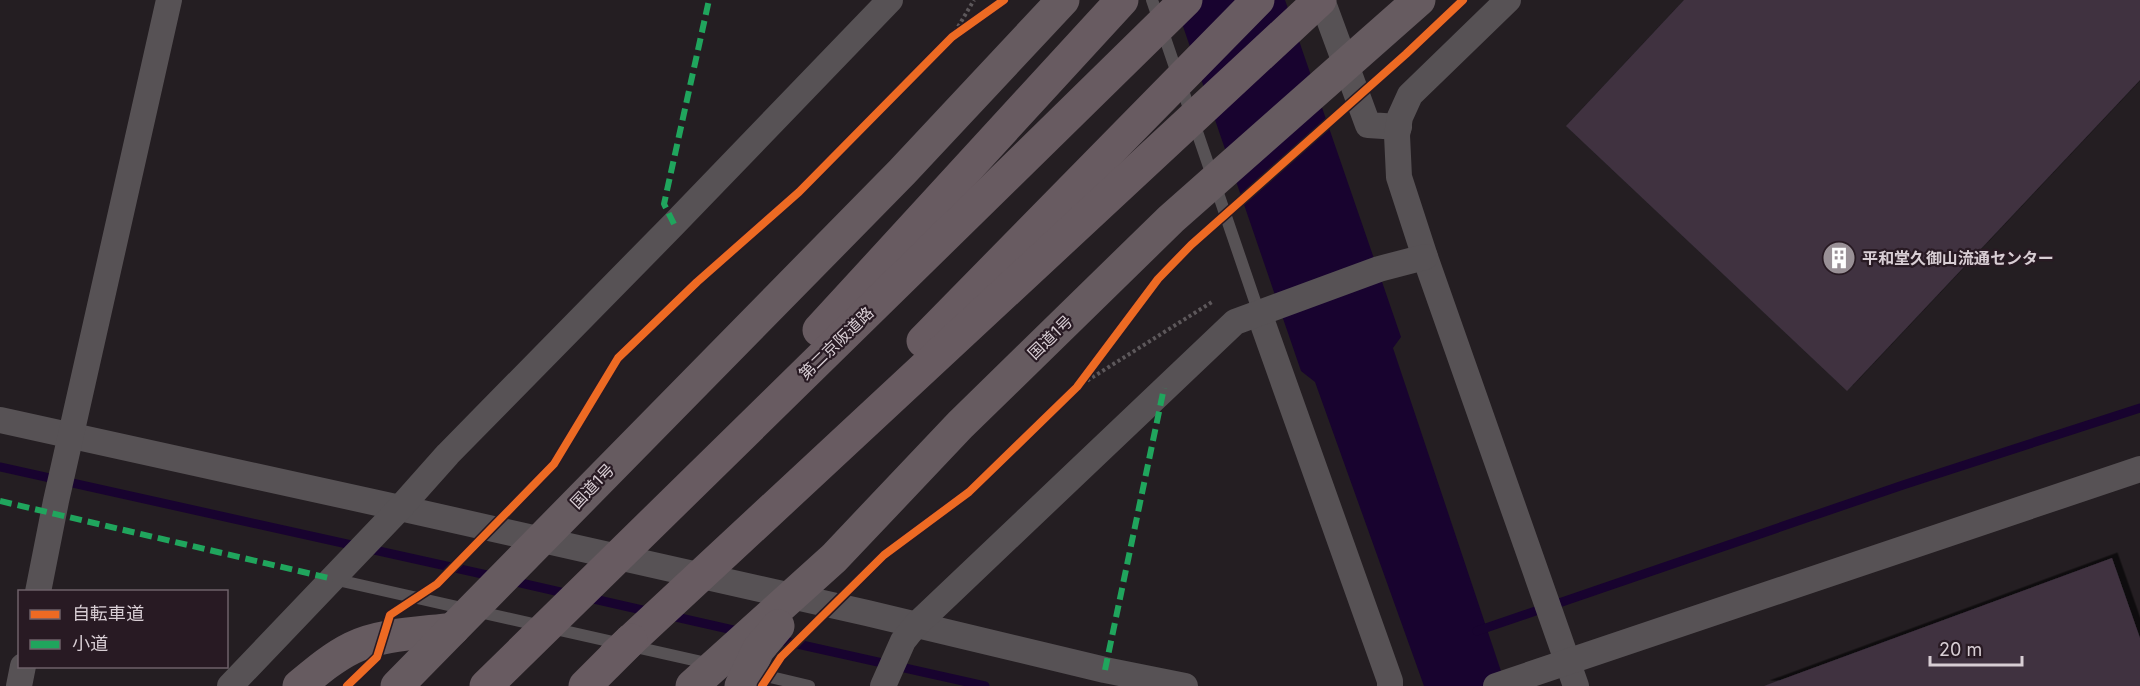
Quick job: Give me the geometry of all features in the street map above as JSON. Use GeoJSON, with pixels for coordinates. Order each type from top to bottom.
{"type":"FeatureCollection","features":[{"type":"Feature","properties":{"kind":"highway","name":"国道1号"},"geometry":{"type":"LineString","coordinates":[[397,686],[902,172],[1063,0]]}},
{"type":"Feature","properties":{"kind":"highway"},"geometry":{"type":"LineString","coordinates":[[562,610],[1122,0]]}},
{"type":"Feature","properties":{"kind":"highway","name":"第二京阪道路"},"geometry":{"type":"LineString","coordinates":[[486,686],[1186,0]]}},
{"type":"Feature","properties":{"kind":"highway"},"geometry":{"type":"LineString","coordinates":[[585,686],[1258,0]]}},
{"type":"Feature","properties":{"kind":"highway"},"geometry":{"type":"LineString","coordinates":[[615,655],[1321,0]]}},
{"type":"Feature","properties":{"kind":"highway","name":"国道1号"},"geometry":{"type":"LineString","coordinates":[[692,686],[834,558],[960,425],[1171,219],[1419,0]]}},
{"type":"Feature","properties":{"kind":"highway"},"geometry":{"type":"LineString","coordinates":[[736,675],[834,558]]}},
{"type":"Feature","properties":{"kind":"highway"},"geometry":{"type":"LineString","coordinates":[[299,686],[333,659],[355,646],[382,639],[453,629]]}},
{"type":"Feature","properties":{"kind":"street"},"geometry":{"type":"LineString","coordinates":[[38,590],[56,501],[169,0]]}},
{"type":"Feature","properties":{"kind":"street"},"geometry":{"type":"LineString","coordinates":[[230,686],[336,576],[448,454],[890,0]]}},
{"type":"Feature","properties":{"kind":"street"},"geometry":{"type":"LineString","coordinates":[[1321,0],[1368,125],[1399,127]]}},
{"type":"Feature","properties":{"kind":"street"},"geometry":{"type":"LineString","coordinates":[[1508,0],[1410,95],[1400,117],[1397,135],[1399,177],[1572,674]]}},
{"type":"Feature","properties":{"kind":"street"},"geometry":{"type":"LineString","coordinates":[[883,686],[909,633],[1235,322],[1379,269],[1425,257]]}},
{"type":"Feature","properties":{"kind":"street"},"geometry":{"type":"LineString","coordinates":[[1263,312],[1390,686]]}},
{"type":"Feature","properties":{"kind":"street"},"geometry":{"type":"LineString","coordinates":[[0,420],[69,448],[395,513],[867,613],[909,633],[1185,686]]}},
{"type":"Feature","properties":{"kind":"street"},"geometry":{"type":"LineString","coordinates":[[1496,686],[1523,676],[1572,674],[2140,470]]}},
{"type":"Feature","properties":{"kind":"street"},"geometry":{"type":"LineString","coordinates":[[19,686],[23,668]]}},
{"type":"Feature","properties":{"kind":"lane"},"geometry":{"type":"LineString","coordinates":[[1152,0],[1263,312]]}},
{"type":"Feature","properties":{"kind":"lane"},"geometry":{"type":"LineString","coordinates":[[336,576],[736,675],[809,686]]}},
{"type":"Feature","properties":{"kind":"path"},"geometry":{"type":"LineString","coordinates":[[952,37],[974,0]]}},
{"type":"Feature","properties":{"kind":"path"},"geometry":{"type":"LineString","coordinates":[[944,45],[970,24]]}},
{"type":"Feature","properties":{"kind":"path"},"geometry":{"type":"LineString","coordinates":[[1068,395],[1077,387],[1220,297]]}},
{"type":"Feature","properties":{"kind":"path"},"geometry":{"type":"LineString","coordinates":[[1077,387],[1090,369]]}},
{"type":"Feature","properties":{"kind":"shaded area"},"geometry":{"type":"Polygon","coordinates":[[[1174,0],[1285,0],[1401,337],[1393,348],[1506,686],[1424,686],[1315,382],[1301,371],[1174,0]]]}},
{"type":"Feature","properties":{"kind":"building","name":"平和堂久御山流通センター"},"geometry":{"type":"Polygon","coordinates":[[[1684,0],[2140,0],[2140,80],[1847,391],[1566,126],[1684,0]]]}},
{"type":"Feature","properties":{"kind":"building"},"geometry":{"type":"Polygon","coordinates":[[[2112,558],[2140,638],[2140,686],[1764,686],[2112,558]]]}},
{"type":"Feature","properties":{"kind":"waterway"},"geometry":{"type":"LineString","coordinates":[[1477,631],[1903,485],[2140,408]]}},
{"type":"Feature","properties":{"kind":"waterway"},"geometry":{"type":"LineString","coordinates":[[0,467],[496,577]]}},
{"type":"Feature","properties":{"kind":"waterway"},"geometry":{"type":"LineString","coordinates":[[512,581],[569,594]]}},
{"type":"Feature","properties":{"kind":"waterway"},"geometry":{"type":"LineString","coordinates":[[585,597],[651,612]]}},
{"type":"Feature","properties":{"kind":"waterway"},"geometry":{"type":"LineString","coordinates":[[667,615],[742,632]]}},
{"type":"Feature","properties":{"kind":"waterway"},"geometry":{"type":"LineString","coordinates":[[775,639],[985,686]]}},
{"type":"Feature","properties":{"kind":"marked path"},"geometry":{"type":"LineString","coordinates":[[674,224],[664,204],[709,0]]}},
{"type":"Feature","properties":{"kind":"marked path"},"geometry":{"type":"LineString","coordinates":[[1105,670],[1164,388]]}},
{"type":"Feature","properties":{"kind":"marked path"},"geometry":{"type":"LineString","coordinates":[[0,501],[333,579]]}},
{"type":"Feature","properties":{"kind":"cycle path"},"geometry":{"type":"LineString","coordinates":[[347,686],[377,657],[390,615],[437,584],[554,464],[618,358],[697,282],[799,192],[952,37],[1004,0]]}},
{"type":"Feature","properties":{"kind":"cycle path"},"geometry":{"type":"LineString","coordinates":[[762,686],[781,657],[884,555],[969,492],[1077,387],[1158,279],[1191,245],[1406,54],[1463,0]]}},
{"type":"Feature","properties":{"kind":"place","name":"平和堂久御山流通センター"},"geometry":{"type":"Point","coordinates":[1839,258]}}]}
